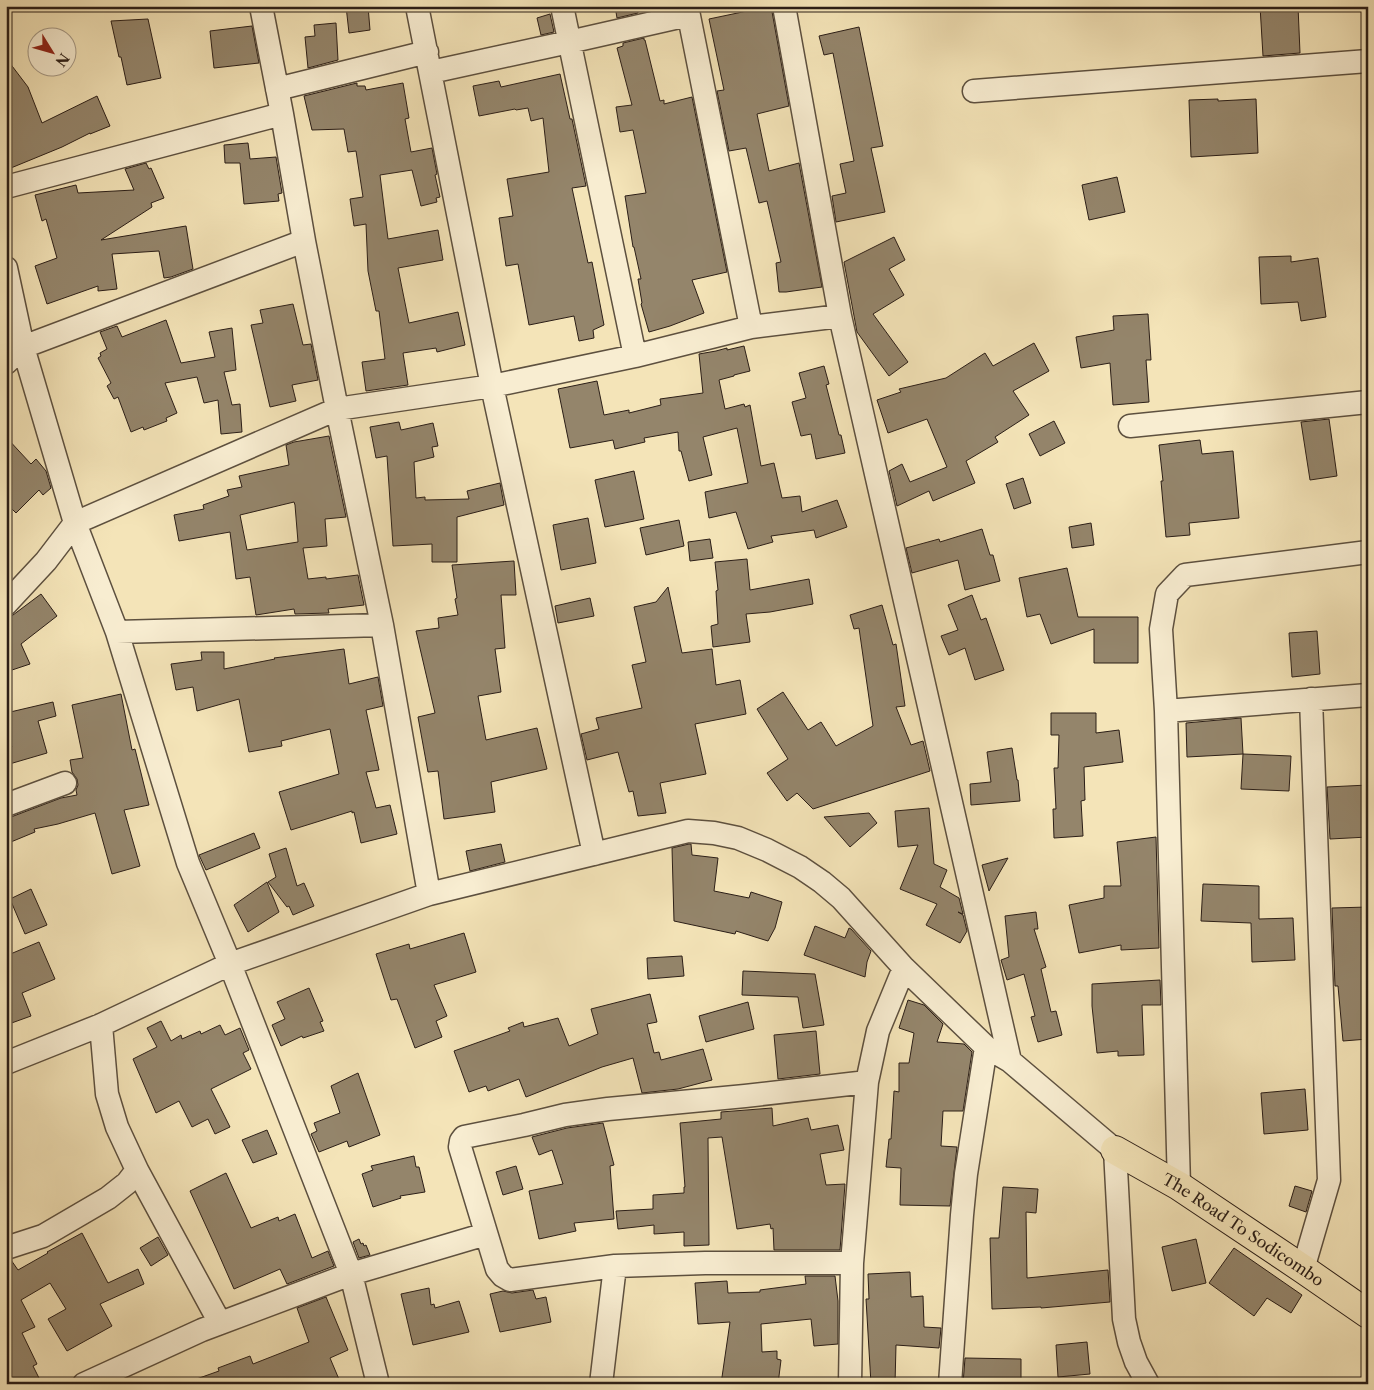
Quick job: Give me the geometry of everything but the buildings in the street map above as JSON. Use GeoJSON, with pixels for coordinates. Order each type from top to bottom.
{"type":"FeatureCollection","features":[{"type":"Feature","properties":{"kind":"main road","name":"The Road To Sodicombo"},"geometry":{"type":"LineString","coordinates":[[1115,1150],[1179,1186],[1368,1314]]}},
{"type":"Feature","properties":{"kind":"street"},"geometry":{"type":"LineString","coordinates":[[261,6],[304,241],[382,625],[429,894]]}},
{"type":"Feature","properties":{"kind":"street"},"geometry":{"type":"LineString","coordinates":[[418,6],[492,386],[594,854]]}},
{"type":"Feature","properties":{"kind":"street"},"geometry":{"type":"LineString","coordinates":[[562,6],[635,356]]}},
{"type":"Feature","properties":{"kind":"street"},"geometry":{"type":"LineString","coordinates":[[784,6],[840,316],[1010,1061]]}},
{"type":"Feature","properties":{"kind":"street"},"geometry":{"type":"LineString","coordinates":[[277,89],[429,62],[569,42],[688,10],[751,327]]}},
{"type":"Feature","properties":{"kind":"street"},"geometry":{"type":"LineString","coordinates":[[974,91],[1368,61]]}},
{"type":"Feature","properties":{"kind":"street"},"geometry":{"type":"LineString","coordinates":[[6,187],[282,114]]}},
{"type":"Feature","properties":{"kind":"street"},"geometry":{"type":"LineString","coordinates":[[6,363],[23,347],[304,241]]}},
{"type":"Feature","properties":{"kind":"street"},"geometry":{"type":"LineString","coordinates":[[6,268],[23,347],[75,523],[117,632],[188,863],[230,964],[351,1274],[378,1384]]}},
{"type":"Feature","properties":{"kind":"street"},"geometry":{"type":"LineString","coordinates":[[6,604],[46,561],[75,523],[337,409],[492,386],[635,356],[751,327],[840,316]]}},
{"type":"Feature","properties":{"kind":"street"},"geometry":{"type":"LineString","coordinates":[[1130,426],[1368,402]]}},
{"type":"Feature","properties":{"kind":"street"},"geometry":{"type":"LineString","coordinates":[[1179,1186],[1166,712],[1161,629],[1167,594],[1185,575],[1368,552]]}},
{"type":"Feature","properties":{"kind":"street"},"geometry":{"type":"LineString","coordinates":[[117,632],[382,625]]}},
{"type":"Feature","properties":{"kind":"street"},"geometry":{"type":"LineString","coordinates":[[1166,712],[1368,695]]}},
{"type":"Feature","properties":{"kind":"street"},"geometry":{"type":"LineString","coordinates":[[1303,1269],[1329,1180],[1310,699]]}},
{"type":"Feature","properties":{"kind":"street"},"geometry":{"type":"LineString","coordinates":[[6,805],[65,783]]}},
{"type":"Feature","properties":{"kind":"street"},"geometry":{"type":"LineString","coordinates":[[6,1063],[101,1024],[230,964],[429,894],[688,831],[714,833],[738,838],[800,867],[822,882],[841,898],[904,968],[986,1047],[1010,1061],[1115,1150],[1124,1319],[1136,1362],[1148,1384]]}},
{"type":"Feature","properties":{"kind":"street"},"geometry":{"type":"LineString","coordinates":[[850,1384],[852,1263],[867,1082],[878,1031],[904,968]]}},
{"type":"Feature","properties":{"kind":"street"},"geometry":{"type":"LineString","coordinates":[[101,1024],[107,1094],[117,1127],[220,1323]]}},
{"type":"Feature","properties":{"kind":"street"},"geometry":{"type":"LineString","coordinates":[[950,1384],[965,1182],[986,1047]]}},
{"type":"Feature","properties":{"kind":"street"},"geometry":{"type":"LineString","coordinates":[[852,1263],[615,1266],[510,1280],[497,1269],[460,1147],[464,1137],[565,1115],[867,1082]]}},
{"type":"Feature","properties":{"kind":"street"},"geometry":{"type":"LineString","coordinates":[[6,1248],[43,1236],[108,1198],[127,1183],[138,1170]]}},
{"type":"Feature","properties":{"kind":"street"},"geometry":{"type":"LineString","coordinates":[[84,1384],[202,1330],[351,1274],[486,1234]]}},
{"type":"Feature","properties":{"kind":"street"},"geometry":{"type":"LineString","coordinates":[[601,1384],[615,1266]]}}]}
